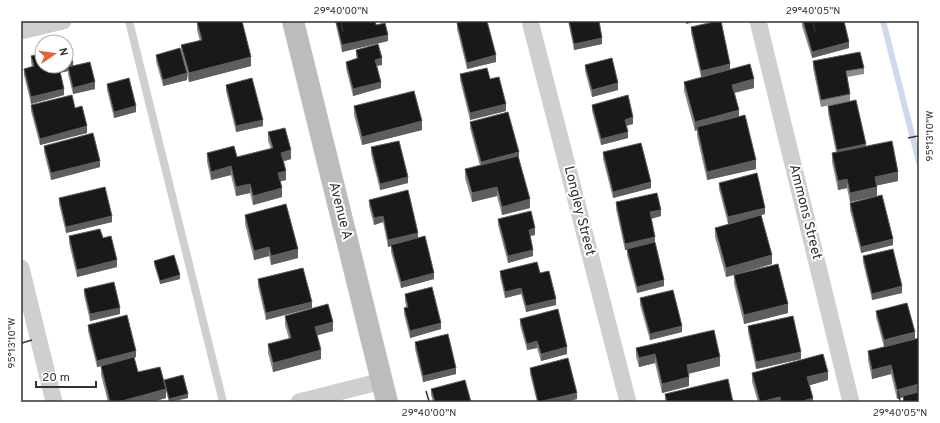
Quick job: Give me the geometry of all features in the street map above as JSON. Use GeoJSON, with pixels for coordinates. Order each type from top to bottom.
{"type":"FeatureCollection","features":[{"type":"Feature","properties":{"kind":"street"},"geometry":{"type":"LineString","coordinates":[[21,32],[63,21]]}},
{"type":"Feature","properties":{"kind":"street","name":"Avenue A"},"geometry":{"type":"LineString","coordinates":[[293,21],[385,392]]}},
{"type":"Feature","properties":{"kind":"street","name":"Longley Street"},"geometry":{"type":"LineString","coordinates":[[530,21],[628,402]]}},
{"type":"Feature","properties":{"kind":"street","name":"Ammons Street"},"geometry":{"type":"LineString","coordinates":[[758,21],[851,402]]}},
{"type":"Feature","properties":{"kind":"street"},"geometry":{"type":"LineString","coordinates":[[21,268],[54,402]]}},
{"type":"Feature","properties":{"kind":"street"},"geometry":{"type":"LineString","coordinates":[[299,402],[385,392]]}},
{"type":"Feature","properties":{"kind":"lane"},"geometry":{"type":"LineString","coordinates":[[129,21],[223,402]]}},
{"type":"Feature","properties":{"kind":"building"},"geometry":{"type":"Polygon","coordinates":[[[242,21],[251,57],[189,73],[181,45],[202,40],[197,22],[242,21]]]}},
{"type":"Feature","properties":{"kind":"building"},"geometry":{"type":"Polygon","coordinates":[[[336,21],[375,21],[376,25],[385,23],[388,35],[342,45],[336,21]]]}},
{"type":"Feature","properties":{"kind":"building"},"geometry":{"type":"Polygon","coordinates":[[[465,21],[487,21],[496,55],[467,63],[457,23],[465,21]]]}},
{"type":"Feature","properties":{"kind":"building"},"geometry":{"type":"Polygon","coordinates":[[[569,21],[599,21],[602,38],[574,44],[569,21]]]}},
{"type":"Feature","properties":{"kind":"building"},"geometry":{"type":"Polygon","coordinates":[[[721,21],[730,64],[701,71],[691,27],[721,21]]]}},
{"type":"Feature","properties":{"kind":"building"},"geometry":{"type":"Polygon","coordinates":[[[803,21],[844,21],[849,42],[812,52],[803,21]]]}},
{"type":"Feature","properties":{"kind":"building"},"geometry":{"type":"Polygon","coordinates":[[[378,44],[382,58],[375,60],[381,82],[353,89],[346,62],[358,58],[356,50],[378,44]]]}},
{"type":"Feature","properties":{"kind":"building"},"geometry":{"type":"Polygon","coordinates":[[[180,48],[187,73],[163,80],[156,55],[180,48]]]}},
{"type":"Feature","properties":{"kind":"building"},"geometry":{"type":"Polygon","coordinates":[[[860,52],[864,68],[846,71],[850,94],[821,100],[813,61],[860,52]]]}},
{"type":"Feature","properties":{"kind":"building"},"geometry":{"type":"Polygon","coordinates":[[[34,55],[34,66],[31,56],[34,55]]]}},
{"type":"Feature","properties":{"kind":"building"},"geometry":{"type":"Polygon","coordinates":[[[612,58],[618,83],[592,90],[585,65],[612,58]]]}},
{"type":"Feature","properties":{"kind":"building"},"geometry":{"type":"Polygon","coordinates":[[[90,62],[95,82],[73,88],[70,74],[74,74],[74,66],[90,62]]]}},
{"type":"Feature","properties":{"kind":"building"},"geometry":{"type":"Polygon","coordinates":[[[750,64],[754,79],[732,85],[739,110],[695,122],[684,82],[750,64]]]}},
{"type":"Feature","properties":{"kind":"building"},"geometry":{"type":"Polygon","coordinates":[[[34,66],[34,74],[61,74],[64,89],[31,97],[24,69],[34,66]]]}},
{"type":"Feature","properties":{"kind":"building"},"geometry":{"type":"Polygon","coordinates":[[[487,68],[490,79],[499,77],[506,104],[470,113],[460,74],[487,68]]]}},
{"type":"Feature","properties":{"kind":"building"},"geometry":{"type":"Polygon","coordinates":[[[129,78],[136,106],[114,112],[107,84],[129,78]]]}},
{"type":"Feature","properties":{"kind":"building"},"geometry":{"type":"Polygon","coordinates":[[[252,78],[263,120],[236,126],[226,85],[252,78]]]}},
{"type":"Feature","properties":{"kind":"building"},"geometry":{"type":"Polygon","coordinates":[[[414,91],[422,121],[362,137],[354,106],[414,91]]]}},
{"type":"Feature","properties":{"kind":"building"},"geometry":{"type":"Polygon","coordinates":[[[72,95],[75,108],[82,106],[87,126],[40,139],[31,105],[72,95]]]}},
{"type":"Feature","properties":{"kind":"building"},"geometry":{"type":"Polygon","coordinates":[[[628,95],[633,117],[625,120],[628,132],[601,139],[592,105],[628,95]]]}},
{"type":"Feature","properties":{"kind":"building"},"geometry":{"type":"Polygon","coordinates":[[[856,100],[866,144],[837,150],[828,106],[856,100]]]}},
{"type":"Feature","properties":{"kind":"building"},"geometry":{"type":"Polygon","coordinates":[[[508,112],[519,152],[481,162],[470,122],[508,112]]]}},
{"type":"Feature","properties":{"kind":"building"},"geometry":{"type":"Polygon","coordinates":[[[745,115],[756,160],[707,172],[697,127],[745,115]]]}},
{"type":"Feature","properties":{"kind":"building"},"geometry":{"type":"Polygon","coordinates":[[[285,128],[291,150],[281,153],[286,171],[278,173],[282,188],[253,196],[250,184],[236,187],[231,166],[211,172],[207,153],[234,146],[237,157],[273,148],[268,132],[285,128]]]}},
{"type":"Feature","properties":{"kind":"building"},"geometry":{"type":"Polygon","coordinates":[[[93,133],[100,161],[51,173],[44,146],[93,133]]]}},
{"type":"Feature","properties":{"kind":"building"},"geometry":{"type":"Polygon","coordinates":[[[399,141],[408,177],[380,184],[371,147],[399,141]]]}},
{"type":"Feature","properties":{"kind":"building"},"geometry":{"type":"Polygon","coordinates":[[[892,141],[898,172],[875,177],[877,187],[850,193],[847,179],[838,181],[832,153],[892,141]]]}},
{"type":"Feature","properties":{"kind":"building"},"geometry":{"type":"Polygon","coordinates":[[[641,143],[651,182],[613,192],[603,152],[641,143]]]}},
{"type":"Feature","properties":{"kind":"building"},"geometry":{"type":"Polygon","coordinates":[[[518,156],[530,199],[502,207],[497,187],[472,193],[465,169],[518,156]]]}},
{"type":"Feature","properties":{"kind":"building"},"geometry":{"type":"Polygon","coordinates":[[[757,173],[765,208],[728,217],[719,183],[757,173]]]}},
{"type":"Feature","properties":{"kind":"building"},"geometry":{"type":"Polygon","coordinates":[[[105,187],[112,216],[66,227],[59,198],[105,187]]]}},
{"type":"Feature","properties":{"kind":"building"},"geometry":{"type":"Polygon","coordinates":[[[408,190],[418,233],[388,240],[383,216],[374,218],[369,200],[408,190]]]}},
{"type":"Feature","properties":{"kind":"building"},"geometry":{"type":"Polygon","coordinates":[[[657,193],[661,210],[650,212],[655,237],[625,244],[616,202],[657,193]]]}},
{"type":"Feature","properties":{"kind":"building"},"geometry":{"type":"Polygon","coordinates":[[[882,195],[893,239],[861,247],[850,203],[882,195]]]}},
{"type":"Feature","properties":{"kind":"building"},"geometry":{"type":"Polygon","coordinates":[[[286,204],[298,249],[271,256],[269,247],[254,251],[245,215],[286,204]]]}},
{"type":"Feature","properties":{"kind":"building"},"geometry":{"type":"Polygon","coordinates":[[[531,211],[535,228],[529,230],[533,250],[508,256],[498,219],[531,211]]]}},
{"type":"Feature","properties":{"kind":"building"},"geometry":{"type":"Polygon","coordinates":[[[761,215],[772,255],[726,268],[715,228],[761,215]]]}},
{"type":"Feature","properties":{"kind":"building"},"geometry":{"type":"Polygon","coordinates":[[[100,229],[103,238],[111,236],[117,260],[77,270],[69,236],[100,229]]]}},
{"type":"Feature","properties":{"kind":"building"},"geometry":{"type":"Polygon","coordinates":[[[425,236],[434,273],[401,282],[391,245],[425,236]]]}},
{"type":"Feature","properties":{"kind":"building"},"geometry":{"type":"Polygon","coordinates":[[[655,242],[664,280],[637,287],[627,249],[655,242]]]}},
{"type":"Feature","properties":{"kind":"building"},"geometry":{"type":"Polygon","coordinates":[[[893,249],[902,286],[872,294],[863,256],[893,249]]]}},
{"type":"Feature","properties":{"kind":"building"},"geometry":{"type":"Polygon","coordinates":[[[174,255],[180,275],[160,281],[154,261],[174,255]]]}},
{"type":"Feature","properties":{"kind":"building"},"geometry":{"type":"Polygon","coordinates":[[[537,262],[540,273],[549,271],[556,299],[526,306],[521,288],[505,292],[500,271],[537,262]]]}},
{"type":"Feature","properties":{"kind":"building"},"geometry":{"type":"Polygon","coordinates":[[[778,264],[788,304],[744,315],[734,275],[778,264]]]}},
{"type":"Feature","properties":{"kind":"building"},"geometry":{"type":"Polygon","coordinates":[[[303,268],[312,302],[266,313],[258,279],[303,268]]]}},
{"type":"Feature","properties":{"kind":"building"},"geometry":{"type":"Polygon","coordinates":[[[114,282],[120,308],[90,314],[84,289],[114,282]]]}},
{"type":"Feature","properties":{"kind":"building"},"geometry":{"type":"Polygon","coordinates":[[[432,287],[441,323],[410,331],[404,308],[408,307],[405,294],[432,287]]]}},
{"type":"Feature","properties":{"kind":"building"},"geometry":{"type":"Polygon","coordinates":[[[673,290],[682,326],[650,334],[640,298],[673,290]]]}},
{"type":"Feature","properties":{"kind":"building"},"geometry":{"type":"Polygon","coordinates":[[[907,303],[915,332],[884,340],[876,311],[907,303]]]}},
{"type":"Feature","properties":{"kind":"building"},"geometry":{"type":"Polygon","coordinates":[[[328,304],[333,322],[315,327],[321,350],[273,363],[268,344],[291,338],[285,316],[328,304]]]}},
{"type":"Feature","properties":{"kind":"building"},"geometry":{"type":"Polygon","coordinates":[[[558,309],[567,347],[541,354],[537,341],[527,344],[520,319],[558,309]]]}},
{"type":"Feature","properties":{"kind":"building"},"geometry":{"type":"Polygon","coordinates":[[[127,315],[136,351],[97,361],[88,325],[127,315]]]}},
{"type":"Feature","properties":{"kind":"building"},"geometry":{"type":"Polygon","coordinates":[[[793,316],[801,352],[756,362],[748,326],[793,316]]]}},
{"type":"Feature","properties":{"kind":"building"},"geometry":{"type":"Polygon","coordinates":[[[714,330],[720,357],[687,365],[689,377],[662,384],[655,354],[639,358],[636,348],[714,330]]]}},
{"type":"Feature","properties":{"kind":"building"},"geometry":{"type":"Polygon","coordinates":[[[448,334],[456,368],[423,376],[415,342],[448,334]]]}},
{"type":"Feature","properties":{"kind":"building"},"geometry":{"type":"Polygon","coordinates":[[[919,338],[919,384],[897,390],[891,365],[872,370],[868,351],[919,338]]]}},
{"type":"Feature","properties":{"kind":"building"},"geometry":{"type":"Polygon","coordinates":[[[823,354],[828,372],[807,377],[813,398],[799,402],[781,402],[780,397],[760,402],[752,373],[823,354]]]}},
{"type":"Feature","properties":{"kind":"building"},"geometry":{"type":"Polygon","coordinates":[[[134,357],[138,372],[160,367],[166,389],[118,402],[110,402],[101,366],[134,357]]]}},
{"type":"Feature","properties":{"kind":"building"},"geometry":{"type":"Polygon","coordinates":[[[568,358],[577,393],[538,402],[530,368],[568,358]]]}},
{"type":"Feature","properties":{"kind":"building"},"geometry":{"type":"Polygon","coordinates":[[[183,375],[188,394],[169,399],[164,380],[183,375]]]}},
{"type":"Feature","properties":{"kind":"building"},"geometry":{"type":"Polygon","coordinates":[[[728,379],[733,402],[667,402],[665,394],[728,379]]]}},
{"type":"Feature","properties":{"kind":"building"},"geometry":{"type":"Polygon","coordinates":[[[465,380],[471,402],[435,402],[431,389],[465,380]]]}},
{"type":"Feature","properties":{"kind":"building"},"geometry":{"type":"Polygon","coordinates":[[[919,392],[919,402],[904,402],[903,396],[919,392]]]}},
{"type":"Feature","properties":{"kind":"waterway"},"geometry":{"type":"LineString","coordinates":[[883,21],[919,162]]}}]}
